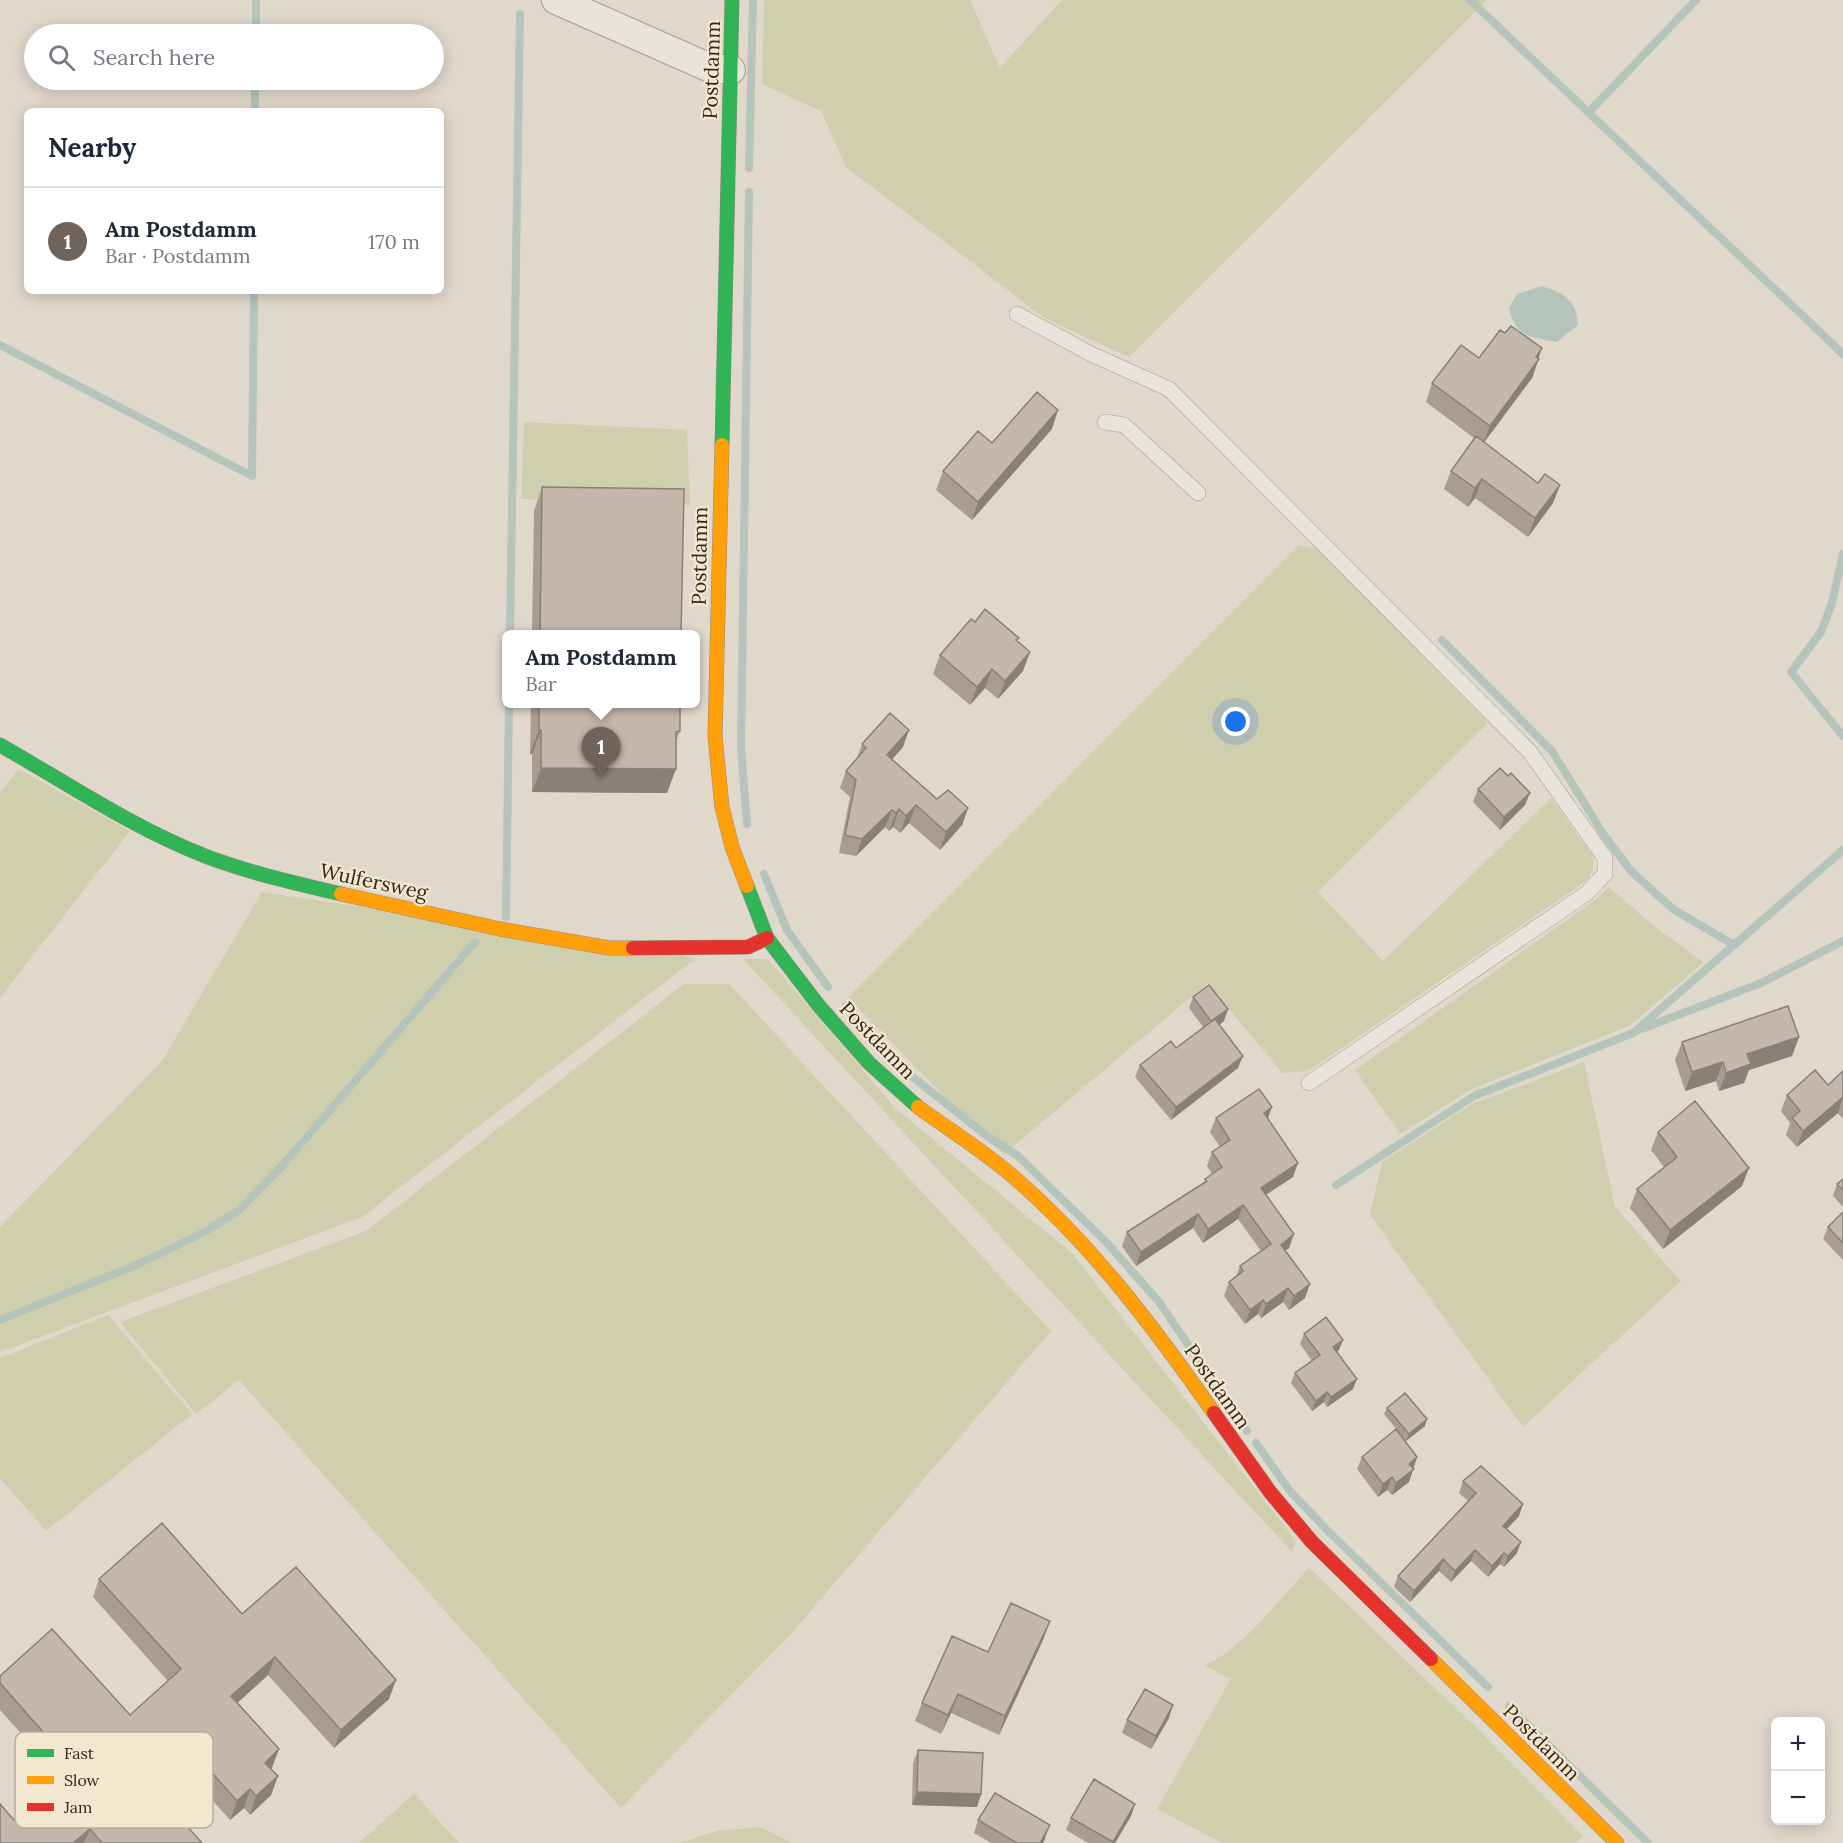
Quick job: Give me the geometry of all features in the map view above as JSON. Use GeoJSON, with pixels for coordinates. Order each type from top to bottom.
{"type":"FeatureCollection","features":[{"type":"Feature","properties":{"kind":"street"},"geometry":{"type":"LineString","coordinates":[[556,0],[708,67],[730,70]]}},
{"type":"Feature","properties":{"kind":"street","name":"Postdamm"},"geometry":{"type":"LineString","coordinates":[[732,0],[715,736],[722,807],[732,847],[767,938],[819,1006],[869,1063],[904,1096],[1016,1179],[1081,1241],[1158,1334],[1270,1492],[1312,1542],[1617,1843]]}},
{"type":"Feature","properties":{"kind":"street","name":"Wulfersweg"},"geometry":{"type":"LineString","coordinates":[[0,745],[139,824],[203,855],[266,877],[500,929],[609,948],[748,947],[767,938]]}},
{"type":"Feature","properties":{"kind":"lane"},"geometry":{"type":"LineString","coordinates":[[1017,314],[1091,354],[1169,389],[1530,752],[1605,858],[1605,874],[1587,893],[1309,1083]]}},
{"type":"Feature","properties":{"kind":"lane"},"geometry":{"type":"LineString","coordinates":[[1105,422],[1124,425],[1198,493]]}},
{"type":"Feature","properties":{"kind":"green space"},"geometry":{"type":"Polygon","coordinates":[[[764,0],[970,0],[1000,68],[1062,0],[1487,0],[1129,357],[1046,319],[846,167],[821,111],[762,84],[764,0]]]}},
{"type":"Feature","properties":{"kind":"green space"},"geometry":{"type":"Polygon","coordinates":[[[524,422],[687,430],[690,505],[521,499],[524,422]]]}},
{"type":"Feature","properties":{"kind":"green space"},"geometry":{"type":"Polygon","coordinates":[[[1299,545],[1318,549],[1488,723],[1318,892],[1383,961],[1551,798],[1593,856],[1593,869],[1589,879],[1308,1071],[1282,1073],[1208,983],[1004,1154],[987,1141],[848,997],[1299,545]]]}},
{"type":"Feature","properties":{"kind":"green space"},"geometry":{"type":"Polygon","coordinates":[[[18,769],[130,831],[0,998],[0,793],[18,769]]]}},
{"type":"Feature","properties":{"kind":"green space"},"geometry":{"type":"Polygon","coordinates":[[[1609,887],[1655,927],[1704,962],[1631,1025],[1472,1089],[1400,1134],[1355,1070],[1594,901],[1609,887]]]}},
{"type":"Feature","properties":{"kind":"green space"},"geometry":{"type":"Polygon","coordinates":[[[262,892],[696,958],[362,1217],[0,1352],[0,1227],[162,1061],[262,892]]]}},
{"type":"Feature","properties":{"kind":"green space"},"geometry":{"type":"Polygon","coordinates":[[[743,959],[768,959],[896,1109],[1072,1253],[1296,1541],[1292,1552],[743,959]]]}},
{"type":"Feature","properties":{"kind":"green space"},"geometry":{"type":"Polygon","coordinates":[[[684,984],[729,984],[1051,1331],[790,1635],[621,1808],[239,1380],[196,1414],[120,1322],[366,1231],[684,984]]]}},
{"type":"Feature","properties":{"kind":"green space"},"geometry":{"type":"Polygon","coordinates":[[[1584,1062],[1615,1207],[1681,1281],[1523,1427],[1370,1215],[1382,1162],[1472,1104],[1584,1062]]]}},
{"type":"Feature","properties":{"kind":"green space"},"geometry":{"type":"Polygon","coordinates":[[[108,1315],[192,1414],[46,1531],[0,1478],[0,1358],[108,1315]]]}},
{"type":"Feature","properties":{"kind":"green space"},"geometry":{"type":"Polygon","coordinates":[[[1309,1568],[1477,1728],[1583,1836],[1576,1843],[1222,1843],[1157,1809],[1230,1680],[1205,1665],[1247,1635],[1309,1568]]]}},
{"type":"Feature","properties":{"kind":"green space"},"geometry":{"type":"Polygon","coordinates":[[[414,1793],[459,1843],[359,1843],[414,1793]]]}},
{"type":"Feature","properties":{"kind":"green space"},"geometry":{"type":"Polygon","coordinates":[[[760,1827],[792,1843],[679,1843],[717,1831],[760,1827]]]}},
{"type":"Feature","properties":{"kind":"shaded area"},"geometry":{"type":"Polygon","coordinates":[[[1542,286],[1568,299],[1577,316],[1578,325],[1557,342],[1532,337],[1520,331],[1509,308],[1517,294],[1542,286]]]}},
{"type":"Feature","properties":{"kind":"building"},"geometry":{"type":"Polygon","coordinates":[[[1511,326],[1542,348],[1536,357],[1539,359],[1490,426],[1432,383],[1461,345],[1479,358],[1500,330],[1505,333],[1511,326]]]}},
{"type":"Feature","properties":{"kind":"building"},"geometry":{"type":"Polygon","coordinates":[[[1037,392],[1058,410],[978,502],[943,471],[978,431],[992,443],[1037,392]]]}},
{"type":"Feature","properties":{"kind":"building"},"geometry":{"type":"Polygon","coordinates":[[[1476,436],[1538,483],[1545,474],[1560,485],[1535,518],[1482,479],[1475,488],[1451,471],[1476,436]]]}},
{"type":"Feature","properties":{"kind":"building"},"geometry":{"type":"Polygon","coordinates":[[[542,487],[684,489],[681,630],[540,630],[542,487]]]}},
{"type":"Feature","properties":{"kind":"building"},"geometry":{"type":"Polygon","coordinates":[[[985,609],[1019,638],[1016,640],[1030,652],[1005,681],[992,669],[977,687],[940,655],[971,619],[975,622],[985,609]]]}},
{"type":"Feature","properties":{"kind":"building"},"geometry":{"type":"Polygon","coordinates":[[[539,708],[680,708],[680,731],[676,732],[676,769],[541,768],[541,730],[539,730],[539,708]]]}},
{"type":"Feature","properties":{"kind":"building"},"geometry":{"type":"Polygon","coordinates":[[[890,713],[909,730],[887,755],[937,799],[948,790],[968,808],[946,832],[916,805],[906,816],[899,809],[896,813],[892,810],[862,839],[845,835],[856,780],[846,771],[866,748],[862,744],[890,713]]]}},
{"type":"Feature","properties":{"kind":"building"},"geometry":{"type":"Polygon","coordinates":[[[1500,768],[1508,776],[1511,773],[1530,793],[1504,817],[1478,789],[1500,768]]]}},
{"type":"Feature","properties":{"kind":"building"},"geometry":{"type":"Polygon","coordinates":[[[1209,985],[1228,1009],[1211,1021],[1193,997],[1209,985]]]}},
{"type":"Feature","properties":{"kind":"building"},"geometry":{"type":"Polygon","coordinates":[[[1788,1006],[1799,1037],[1747,1054],[1751,1064],[1726,1073],[1723,1062],[1692,1072],[1682,1042],[1788,1006]]]}},
{"type":"Feature","properties":{"kind":"building"},"geometry":{"type":"Polygon","coordinates":[[[1215,1019],[1243,1056],[1176,1107],[1140,1065],[1171,1041],[1176,1048],[1215,1019]]]}},
{"type":"Feature","properties":{"kind":"building"},"geometry":{"type":"Polygon","coordinates":[[[1815,1070],[1828,1085],[1843,1071],[1843,1097],[1803,1131],[1792,1118],[1800,1111],[1787,1095],[1815,1070]]]}},
{"type":"Feature","properties":{"kind":"building"},"geometry":{"type":"Polygon","coordinates":[[[1259,1089],[1272,1107],[1264,1113],[1298,1163],[1261,1188],[1294,1234],[1281,1245],[1310,1284],[1294,1296],[1288,1288],[1266,1304],[1263,1300],[1250,1310],[1229,1282],[1243,1271],[1240,1266],[1271,1244],[1243,1205],[1208,1229],[1198,1214],[1141,1252],[1127,1232],[1207,1181],[1205,1179],[1222,1167],[1212,1152],[1230,1140],[1216,1118],[1259,1089]]]}},
{"type":"Feature","properties":{"kind":"building"},"geometry":{"type":"Polygon","coordinates":[[[1695,1101],[1749,1168],[1670,1230],[1637,1189],[1677,1157],[1658,1132],[1695,1101]]]}},
{"type":"Feature","properties":{"kind":"building"},"geometry":{"type":"Polygon","coordinates":[[[1843,1179],[1843,1190],[1837,1184],[1843,1179]]]}},
{"type":"Feature","properties":{"kind":"building"},"geometry":{"type":"Polygon","coordinates":[[[1843,1212],[1843,1243],[1828,1227],[1843,1212]]]}},
{"type":"Feature","properties":{"kind":"building"},"geometry":{"type":"Polygon","coordinates":[[[1326,1317],[1343,1340],[1333,1347],[1357,1379],[1331,1397],[1327,1392],[1316,1401],[1295,1373],[1320,1355],[1304,1334],[1326,1317]]]}},
{"type":"Feature","properties":{"kind":"building"},"geometry":{"type":"Polygon","coordinates":[[[1405,1393],[1427,1419],[1409,1434],[1387,1408],[1405,1393]]]}},
{"type":"Feature","properties":{"kind":"building"},"geometry":{"type":"Polygon","coordinates":[[[1396,1429],[1417,1457],[1409,1464],[1414,1469],[1396,1483],[1392,1477],[1383,1484],[1362,1457],[1396,1429]]]}},
{"type":"Feature","properties":{"kind":"building"},"geometry":{"type":"Polygon","coordinates":[[[1481,1466],[1523,1504],[1503,1526],[1521,1542],[1508,1556],[1504,1553],[1492,1566],[1475,1550],[1455,1571],[1443,1559],[1414,1591],[1398,1576],[1476,1493],[1463,1481],[1481,1466]]]}},
{"type":"Feature","properties":{"kind":"building"},"geometry":{"type":"Polygon","coordinates":[[[162,1523],[242,1614],[296,1567],[396,1680],[341,1730],[275,1657],[231,1696],[279,1749],[265,1763],[278,1776],[256,1796],[250,1789],[237,1801],[213,1774],[213,1732],[43,1732],[0,1683],[0,1676],[52,1629],[130,1715],[181,1669],[99,1579],[162,1523]]]}},
{"type":"Feature","properties":{"kind":"building"},"geometry":{"type":"Polygon","coordinates":[[[1011,1603],[1050,1621],[1005,1716],[958,1694],[948,1715],[922,1703],[952,1636],[988,1652],[1011,1603]]]}},
{"type":"Feature","properties":{"kind":"building"},"geometry":{"type":"Polygon","coordinates":[[[1145,1689],[1173,1705],[1156,1736],[1127,1720],[1145,1689]]]}},
{"type":"Feature","properties":{"kind":"building"},"geometry":{"type":"Polygon","coordinates":[[[918,1750],[983,1753],[981,1794],[917,1792],[918,1750]]]}},
{"type":"Feature","properties":{"kind":"building"},"geometry":{"type":"Polygon","coordinates":[[[1094,1779],[1135,1804],[1113,1842],[1071,1818],[1094,1779]]]}},
{"type":"Feature","properties":{"kind":"building"},"geometry":{"type":"Polygon","coordinates":[[[995,1793],[1050,1825],[1040,1843],[1017,1843],[978,1820],[995,1793]]]}},
{"type":"Feature","properties":{"kind":"building"},"geometry":{"type":"Polygon","coordinates":[[[0,1804],[14,1820],[15,1828],[189,1828],[202,1843],[102,1843],[90,1829],[73,1843],[0,1843],[0,1804]]]}},
{"type":"Feature","properties":{"kind":"waterway"},"geometry":{"type":"LineString","coordinates":[[256,0],[256,24]]}},
{"type":"Feature","properties":{"kind":"waterway"},"geometry":{"type":"LineString","coordinates":[[749,168],[753,0]]}},
{"type":"Feature","properties":{"kind":"waterway"},"geometry":{"type":"LineString","coordinates":[[1470,0],[1843,354]]}},
{"type":"Feature","properties":{"kind":"waterway"},"geometry":{"type":"LineString","coordinates":[[1589,112],[1696,0]]}},
{"type":"Feature","properties":{"kind":"waterway"},"geometry":{"type":"LineString","coordinates":[[510,630],[520,14]]}},
{"type":"Feature","properties":{"kind":"waterway"},"geometry":{"type":"LineString","coordinates":[[255,90],[255,108]]}},
{"type":"Feature","properties":{"kind":"waterway"},"geometry":{"type":"LineString","coordinates":[[747,824],[741,748],[749,192]]}},
{"type":"Feature","properties":{"kind":"waterway"},"geometry":{"type":"LineString","coordinates":[[0,345],[252,476],[254,294]]}},
{"type":"Feature","properties":{"kind":"waterway"},"geometry":{"type":"LineString","coordinates":[[1843,554],[1832,603],[1821,632],[1791,672],[1843,736]]}},
{"type":"Feature","properties":{"kind":"waterway"},"geometry":{"type":"LineString","coordinates":[[1442,640],[1552,751],[1604,835],[1631,871],[1673,909],[1734,945]]}},
{"type":"Feature","properties":{"kind":"waterway"},"geometry":{"type":"LineString","coordinates":[[506,917],[509,708]]}},
{"type":"Feature","properties":{"kind":"waterway"},"geometry":{"type":"LineString","coordinates":[[1336,1185],[1474,1096],[1633,1033],[1843,850]]}},
{"type":"Feature","properties":{"kind":"waterway"},"geometry":{"type":"LineString","coordinates":[[764,874],[787,930],[828,987]]}},
{"type":"Feature","properties":{"kind":"waterway"},"geometry":{"type":"LineString","coordinates":[[1639,1030],[1761,983],[1843,941]]}},
{"type":"Feature","properties":{"kind":"waterway"},"geometry":{"type":"LineString","coordinates":[[0,1320],[136,1265],[201,1234],[238,1211],[281,1167],[475,942]]}},
{"type":"Feature","properties":{"kind":"waterway"},"geometry":{"type":"LineString","coordinates":[[846,1006],[900,1067],[987,1136],[1017,1155],[1106,1242],[1159,1302],[1247,1431]]}},
{"type":"Feature","properties":{"kind":"waterway"},"geometry":{"type":"LineString","coordinates":[[1256,1443],[1290,1491],[1327,1530],[1488,1687]]}},
{"type":"Feature","properties":{"kind":"waterway"},"geometry":{"type":"LineString","coordinates":[[1509,1706],[1648,1843]]}},
{"type":"Feature","properties":{"kind":"traffic: fast"},"geometry":{"type":"LineString","coordinates":[[722,445],[732,0]]}},
{"type":"Feature","properties":{"kind":"traffic: fast"},"geometry":{"type":"LineString","coordinates":[[0,745],[126,819],[178,845],[239,868],[341,894]]}},
{"type":"Feature","properties":{"kind":"traffic: fast"},"geometry":{"type":"LineString","coordinates":[[747,886],[767,938],[819,1006],[869,1063],[918,1107]]}},
{"type":"Feature","properties":{"kind":"traffic: slow"},"geometry":{"type":"LineString","coordinates":[[722,445],[715,736],[722,807],[732,847],[747,886]]}},
{"type":"Feature","properties":{"kind":"traffic: slow"},"geometry":{"type":"LineString","coordinates":[[341,894],[500,929],[609,948],[633,948]]}},
{"type":"Feature","properties":{"kind":"traffic: slow"},"geometry":{"type":"LineString","coordinates":[[918,1107],[1005,1170],[1072,1233],[1146,1320],[1214,1413]]}},
{"type":"Feature","properties":{"kind":"traffic: slow"},"geometry":{"type":"LineString","coordinates":[[1431,1659],[1617,1843]]}},
{"type":"Feature","properties":{"kind":"traffic: jam"},"geometry":{"type":"LineString","coordinates":[[633,948],[748,947],[767,938]]}},
{"type":"Feature","properties":{"kind":"traffic: jam"},"geometry":{"type":"LineString","coordinates":[[1214,1413],[1270,1492],[1312,1542],[1431,1659]]}},
{"type":"Feature","properties":{"kind":"place","name":"Am Postdamm"},"geometry":{"type":"Point","coordinates":[601,777]}}]}
